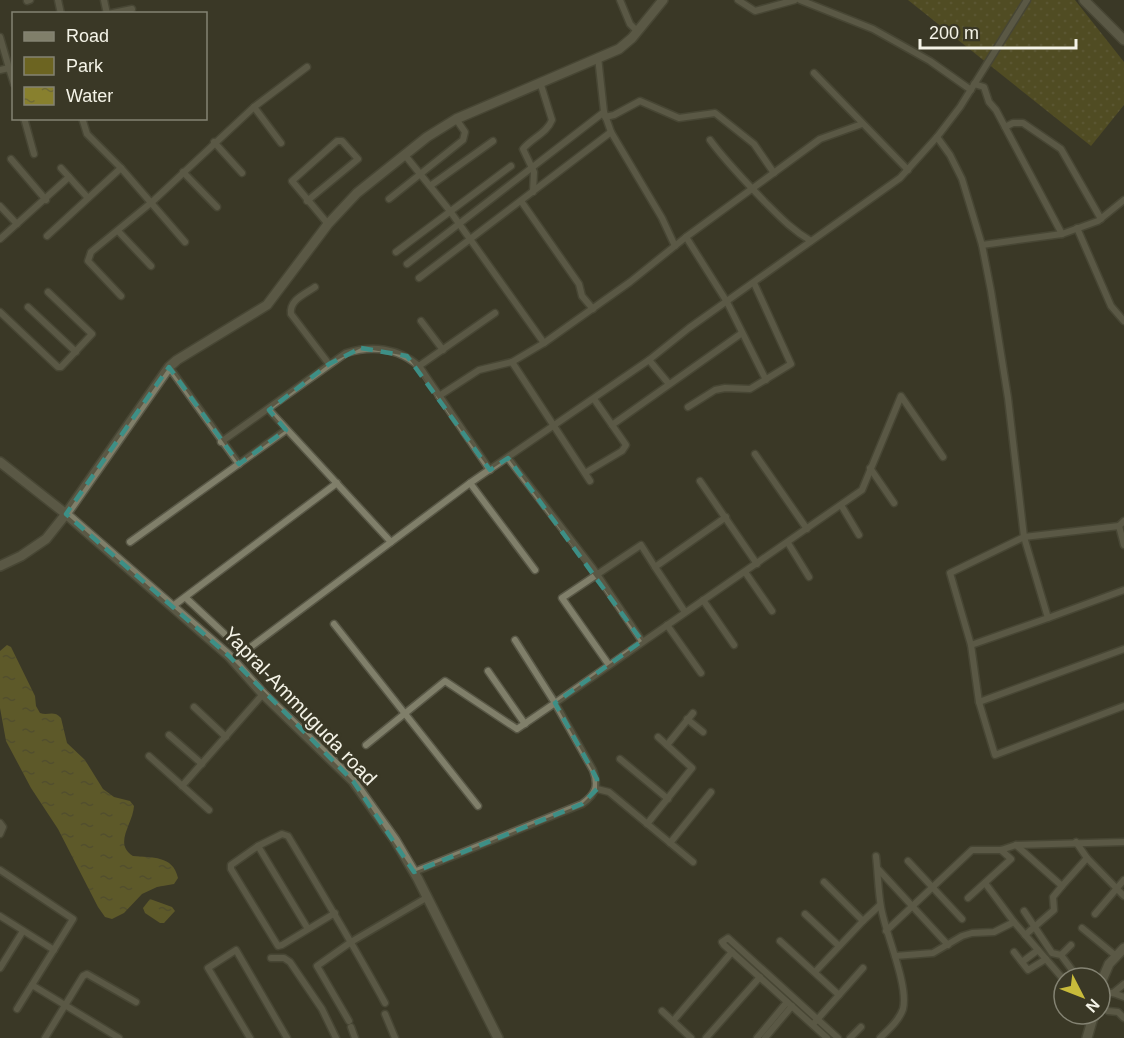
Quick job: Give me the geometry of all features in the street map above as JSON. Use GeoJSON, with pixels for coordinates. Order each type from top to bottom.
{"type":"FeatureCollection","features":[{"type":"Feature","properties":{"kind":"street"},"geometry":{"type":"LineString","coordinates":[[620,0],[630,24],[637,32]]}},
{"type":"Feature","properties":{"kind":"street"},"geometry":{"type":"LineString","coordinates":[[0,566],[21,556],[46,539],[169,367],[267,305],[328,224],[357,193],[404,154],[456,118],[625,45],[663,0]]}},
{"type":"Feature","properties":{"kind":"street"},"geometry":{"type":"LineString","coordinates":[[738,0],[755,11],[761,11],[795,0]]}},
{"type":"Feature","properties":{"kind":"street"},"geometry":{"type":"LineString","coordinates":[[800,0],[873,29],[972,87],[984,87],[989,102],[1005,127],[1062,234]]}},
{"type":"Feature","properties":{"kind":"street"},"geometry":{"type":"LineString","coordinates":[[186,598],[244,652],[470,483],[649,360],[908,170],[960,107],[1027,0]]}},
{"type":"Feature","properties":{"kind":"street"},"geometry":{"type":"LineString","coordinates":[[1084,0],[1124,40]]}},
{"type":"Feature","properties":{"kind":"street"},"geometry":{"type":"LineString","coordinates":[[117,12],[132,9]]}},
{"type":"Feature","properties":{"kind":"street"},"geometry":{"type":"LineString","coordinates":[[0,37],[12,78]]}},
{"type":"Feature","properties":{"kind":"street"},"geometry":{"type":"LineString","coordinates":[[598,57],[605,114],[611,132],[662,218],[675,246]]}},
{"type":"Feature","properties":{"kind":"street"},"geometry":{"type":"LineString","coordinates":[[121,296],[88,261],[91,252],[152,202],[254,107],[307,67]]}},
{"type":"Feature","properties":{"kind":"street"},"geometry":{"type":"LineString","coordinates":[[0,70],[9,68]]}},
{"type":"Feature","properties":{"kind":"street"},"geometry":{"type":"LineString","coordinates":[[814,73],[908,170]]}},
{"type":"Feature","properties":{"kind":"street"},"geometry":{"type":"LineString","coordinates":[[533,193],[535,177],[523,149],[547,129],[552,120],[540,81]]}},
{"type":"Feature","properties":{"kind":"street"},"geometry":{"type":"LineString","coordinates":[[407,264],[605,114],[614,115],[634,102],[640,101],[679,118],[715,113],[754,144],[774,173]]}},
{"type":"Feature","properties":{"kind":"street"},"geometry":{"type":"LineString","coordinates":[[254,107],[281,143]]}},
{"type":"Feature","properties":{"kind":"street"},"geometry":{"type":"LineString","coordinates":[[389,199],[463,140],[465,132],[456,118]]}},
{"type":"Feature","properties":{"kind":"street"},"geometry":{"type":"LineString","coordinates":[[25,120],[34,154]]}},
{"type":"Feature","properties":{"kind":"street"},"geometry":{"type":"LineString","coordinates":[[83,120],[87,134],[152,202],[185,242]]}},
{"type":"Feature","properties":{"kind":"street"},"geometry":{"type":"LineString","coordinates":[[1005,127],[1013,123],[1023,123],[1061,149],[1101,219]]}},
{"type":"Feature","properties":{"kind":"street"},"geometry":{"type":"LineString","coordinates":[[439,396],[479,370],[512,362],[544,343],[820,140],[862,124]]}},
{"type":"Feature","properties":{"kind":"street"},"geometry":{"type":"LineString","coordinates":[[419,278],[611,132]]}},
{"type":"Feature","properties":{"kind":"street"},"geometry":{"type":"LineString","coordinates":[[937,137],[950,155],[962,179],[982,245],[1008,398],[1024,537],[1048,618]]}},
{"type":"Feature","properties":{"kind":"street"},"geometry":{"type":"LineString","coordinates":[[711,140],[722,156],[752,189],[792,229],[810,241]]}},
{"type":"Feature","properties":{"kind":"street"},"geometry":{"type":"LineString","coordinates":[[307,201],[358,159],[342,141],[338,141],[292,181],[307,201],[328,224]]}},
{"type":"Feature","properties":{"kind":"street"},"geometry":{"type":"LineString","coordinates":[[430,186],[493,141]]}},
{"type":"Feature","properties":{"kind":"street"},"geometry":{"type":"LineString","coordinates":[[214,142],[242,173]]}},
{"type":"Feature","properties":{"kind":"street"},"geometry":{"type":"LineString","coordinates":[[404,154],[450,211],[544,343]]}},
{"type":"Feature","properties":{"kind":"street"},"geometry":{"type":"LineString","coordinates":[[11,159],[46,200]]}},
{"type":"Feature","properties":{"kind":"street"},"geometry":{"type":"LineString","coordinates":[[396,252],[511,166]]}},
{"type":"Feature","properties":{"kind":"street"},"geometry":{"type":"LineString","coordinates":[[61,168],[88,198]]}},
{"type":"Feature","properties":{"kind":"street"},"geometry":{"type":"LineString","coordinates":[[47,236],[121,168]]}},
{"type":"Feature","properties":{"kind":"street"},"geometry":{"type":"LineString","coordinates":[[183,172],[217,207]]}},
{"type":"Feature","properties":{"kind":"street"},"geometry":{"type":"LineString","coordinates":[[0,238],[46,200],[69,177]]}},
{"type":"Feature","properties":{"kind":"street"},"geometry":{"type":"LineString","coordinates":[[982,245],[1062,234],[1101,219],[1124,200]]}},
{"type":"Feature","properties":{"kind":"street"},"geometry":{"type":"LineString","coordinates":[[521,201],[579,284],[582,296],[593,309]]}},
{"type":"Feature","properties":{"kind":"street"},"geometry":{"type":"LineString","coordinates":[[0,206],[17,224]]}},
{"type":"Feature","properties":{"kind":"street"},"geometry":{"type":"LineString","coordinates":[[1077,228],[1111,306],[1124,321]]}},
{"type":"Feature","properties":{"kind":"street"},"geometry":{"type":"LineString","coordinates":[[118,231],[151,266]]}},
{"type":"Feature","properties":{"kind":"street"},"geometry":{"type":"LineString","coordinates":[[686,237],[727,302],[766,380]]}},
{"type":"Feature","properties":{"kind":"street"},"geometry":{"type":"LineString","coordinates":[[688,407],[715,390],[725,388],[745,390],[791,364],[754,284]]}},
{"type":"Feature","properties":{"kind":"street"},"geometry":{"type":"LineString","coordinates":[[315,287],[292,303],[291,314],[329,364]]}},
{"type":"Feature","properties":{"kind":"street"},"geometry":{"type":"LineString","coordinates":[[0,312],[58,367],[64,365],[91,335],[91,332],[48,292]]}},
{"type":"Feature","properties":{"kind":"street"},"geometry":{"type":"LineString","coordinates":[[28,307],[76,352]]}},
{"type":"Feature","properties":{"kind":"street"},"geometry":{"type":"LineString","coordinates":[[419,366],[495,313]]}},
{"type":"Feature","properties":{"kind":"street"},"geometry":{"type":"LineString","coordinates":[[421,321],[443,350]]}},
{"type":"Feature","properties":{"kind":"street"},"geometry":{"type":"LineString","coordinates":[[612,425],[742,333]]}},
{"type":"Feature","properties":{"kind":"street"},"geometry":{"type":"LineString","coordinates":[[221,442],[346,353],[361,348],[388,350],[407,356],[419,366],[490,470]]}},
{"type":"Feature","properties":{"kind":"street"},"geometry":{"type":"LineString","coordinates":[[649,360],[669,384]]}},
{"type":"Feature","properties":{"kind":"street"},"geometry":{"type":"LineString","coordinates":[[512,362],[590,481]]}},
{"type":"Feature","properties":{"kind":"street"},"geometry":{"type":"LineString","coordinates":[[169,367],[239,464]]}},
{"type":"Feature","properties":{"kind":"street"},"geometry":{"type":"LineString","coordinates":[[366,745],[445,681],[517,729],[525,724],[862,490],[901,396],[943,457]]}},
{"type":"Feature","properties":{"kind":"street"},"geometry":{"type":"LineString","coordinates":[[585,473],[625,447],[594,399]]}},
{"type":"Feature","properties":{"kind":"street"},"geometry":{"type":"LineString","coordinates":[[269,410],[391,542]]}},
{"type":"Feature","properties":{"kind":"street"},"geometry":{"type":"LineString","coordinates":[[130,542],[286,430]]}},
{"type":"Feature","properties":{"kind":"street"},"geometry":{"type":"LineString","coordinates":[[755,454],[807,529]]}},
{"type":"Feature","properties":{"kind":"street"},"geometry":{"type":"LineString","coordinates":[[508,458],[597,574],[642,642]]}},
{"type":"Feature","properties":{"kind":"street","name":"Yapral-Ammuguda road"},"geometry":{"type":"LineString","coordinates":[[0,462],[66,514],[229,656],[263,694],[353,781],[395,840],[414,872],[498,1038]]}},
{"type":"Feature","properties":{"kind":"street"},"geometry":{"type":"LineString","coordinates":[[870,468],[894,503]]}},
{"type":"Feature","properties":{"kind":"street"},"geometry":{"type":"LineString","coordinates":[[700,481],[757,564]]}},
{"type":"Feature","properties":{"kind":"street"},"geometry":{"type":"LineString","coordinates":[[173,606],[337,483]]}},
{"type":"Feature","properties":{"kind":"street"},"geometry":{"type":"LineString","coordinates":[[470,483],[535,570]]}},
{"type":"Feature","properties":{"kind":"street"},"geometry":{"type":"LineString","coordinates":[[841,505],[859,535]]}},
{"type":"Feature","properties":{"kind":"street"},"geometry":{"type":"LineString","coordinates":[[655,567],[726,517]]}},
{"type":"Feature","properties":{"kind":"street"},"geometry":{"type":"LineString","coordinates":[[1124,545],[1122,523],[1024,537],[950,573],[970,645],[979,702],[995,755],[1124,706]]}},
{"type":"Feature","properties":{"kind":"street"},"geometry":{"type":"LineString","coordinates":[[788,543],[809,577]]}},
{"type":"Feature","properties":{"kind":"street"},"geometry":{"type":"LineString","coordinates":[[609,664],[562,598],[597,574],[641,545],[685,612]]}},
{"type":"Feature","properties":{"kind":"street"},"geometry":{"type":"LineString","coordinates":[[745,572],[772,611]]}},
{"type":"Feature","properties":{"kind":"street"},"geometry":{"type":"LineString","coordinates":[[970,645],[1124,590]]}},
{"type":"Feature","properties":{"kind":"street"},"geometry":{"type":"LineString","coordinates":[[703,600],[734,645]]}},
{"type":"Feature","properties":{"kind":"street"},"geometry":{"type":"LineString","coordinates":[[334,624],[478,806]]}},
{"type":"Feature","properties":{"kind":"street"},"geometry":{"type":"LineString","coordinates":[[667,625],[701,674]]}},
{"type":"Feature","properties":{"kind":"street"},"geometry":{"type":"LineString","coordinates":[[414,872],[582,804],[597,789],[597,779],[593,770],[555,703],[515,640]]}},
{"type":"Feature","properties":{"kind":"street"},"geometry":{"type":"LineString","coordinates":[[979,702],[1124,649]]}},
{"type":"Feature","properties":{"kind":"street"},"geometry":{"type":"LineString","coordinates":[[488,672],[525,724]]}},
{"type":"Feature","properties":{"kind":"street"},"geometry":{"type":"LineString","coordinates":[[182,786],[263,694]]}},
{"type":"Feature","properties":{"kind":"street"},"geometry":{"type":"LineString","coordinates":[[194,707],[226,736]]}},
{"type":"Feature","properties":{"kind":"street"},"geometry":{"type":"LineString","coordinates":[[667,745],[693,713]]}},
{"type":"Feature","properties":{"kind":"street"},"geometry":{"type":"LineString","coordinates":[[687,719],[703,732]]}},
{"type":"Feature","properties":{"kind":"street"},"geometry":{"type":"LineString","coordinates":[[168,735],[202,764]]}},
{"type":"Feature","properties":{"kind":"street"},"geometry":{"type":"LineString","coordinates":[[647,824],[692,768],[658,736]]}},
{"type":"Feature","properties":{"kind":"street"},"geometry":{"type":"LineString","coordinates":[[149,756],[209,810]]}},
{"type":"Feature","properties":{"kind":"street"},"geometry":{"type":"LineString","coordinates":[[620,759],[668,799]]}},
{"type":"Feature","properties":{"kind":"street"},"geometry":{"type":"LineString","coordinates":[[597,789],[609,792],[693,862]]}},
{"type":"Feature","properties":{"kind":"street"},"geometry":{"type":"LineString","coordinates":[[670,843],[711,792]]}},
{"type":"Feature","properties":{"kind":"street"},"geometry":{"type":"LineString","coordinates":[[0,823],[3,827],[0,834]]}},
{"type":"Feature","properties":{"kind":"street"},"geometry":{"type":"LineString","coordinates":[[334,914],[282,945],[276,944],[231,869],[231,865],[258,846],[282,834],[288,836],[351,942],[385,1003]]}},
{"type":"Feature","properties":{"kind":"street"},"geometry":{"type":"LineString","coordinates":[[1076,842],[1087,858],[1124,896]]}},
{"type":"Feature","properties":{"kind":"street"},"geometry":{"type":"LineString","coordinates":[[886,931],[972,850],[1001,850],[1016,845],[1124,842]]}},
{"type":"Feature","properties":{"kind":"street"},"geometry":{"type":"LineString","coordinates":[[1016,845],[1062,886]]}},
{"type":"Feature","properties":{"kind":"street"},"geometry":{"type":"LineString","coordinates":[[258,846],[308,929]]}},
{"type":"Feature","properties":{"kind":"street"},"geometry":{"type":"LineString","coordinates":[[968,898],[1011,860],[1001,850]]}},
{"type":"Feature","properties":{"kind":"street"},"geometry":{"type":"LineString","coordinates":[[876,856],[880,905],[895,956],[904,1000],[903,1008],[896,1021],[880,1038]]}},
{"type":"Feature","properties":{"kind":"street"},"geometry":{"type":"LineString","coordinates":[[1025,935],[1054,910],[1053,897],[1087,858]]}},
{"type":"Feature","properties":{"kind":"street"},"geometry":{"type":"LineString","coordinates":[[908,861],[962,919]]}},
{"type":"Feature","properties":{"kind":"street"},"geometry":{"type":"LineString","coordinates":[[878,869],[948,945]]}},
{"type":"Feature","properties":{"kind":"street"},"geometry":{"type":"LineString","coordinates":[[0,870],[71,916],[72,923],[17,1009]]}},
{"type":"Feature","properties":{"kind":"street"},"geometry":{"type":"LineString","coordinates":[[1095,914],[1124,880]]}},
{"type":"Feature","properties":{"kind":"street"},"geometry":{"type":"LineString","coordinates":[[824,882],[863,921]]}},
{"type":"Feature","properties":{"kind":"street"},"geometry":{"type":"LineString","coordinates":[[986,883],[1014,922],[1052,966]]}},
{"type":"Feature","properties":{"kind":"street"},"geometry":{"type":"LineString","coordinates":[[355,1038],[350,1024],[317,966],[351,942],[426,898]]}},
{"type":"Feature","properties":{"kind":"street"},"geometry":{"type":"LineString","coordinates":[[815,972],[880,905]]}},
{"type":"Feature","properties":{"kind":"street"},"geometry":{"type":"LineString","coordinates":[[1024,911],[1052,953],[1061,955],[1069,966]]}},
{"type":"Feature","properties":{"kind":"street"},"geometry":{"type":"LineString","coordinates":[[805,914],[839,946]]}},
{"type":"Feature","properties":{"kind":"street"},"geometry":{"type":"LineString","coordinates":[[0,916],[54,950]]}},
{"type":"Feature","properties":{"kind":"street"},"geometry":{"type":"LineString","coordinates":[[895,956],[930,954],[962,936],[994,932],[1014,922]]}},
{"type":"Feature","properties":{"kind":"street"},"geometry":{"type":"LineString","coordinates":[[1082,928],[1121,953],[1107,966]]}},
{"type":"Feature","properties":{"kind":"street"},"geometry":{"type":"LineString","coordinates":[[1,965],[23,931]]}},
{"type":"Feature","properties":{"kind":"street"},"geometry":{"type":"LineString","coordinates":[[827,1038],[815,1022],[728,938],[722,942],[790,1004],[815,1022],[838,1038]]}},
{"type":"Feature","properties":{"kind":"street"},"geometry":{"type":"LineString","coordinates":[[780,941],[839,995]]}},
{"type":"Feature","properties":{"kind":"street"},"geometry":{"type":"LineString","coordinates":[[1061,955],[1071,945]]}},
{"type":"Feature","properties":{"kind":"street"},"geometry":{"type":"LineString","coordinates":[[250,1038],[208,968],[236,950],[287,1038]]}},
{"type":"Feature","properties":{"kind":"street"},"geometry":{"type":"LineString","coordinates":[[1022,962],[1038,950]]}},
{"type":"Feature","properties":{"kind":"street"},"geometry":{"type":"LineString","coordinates":[[1014,951],[1026,968],[1031,970],[1046,959]]}},
{"type":"Feature","properties":{"kind":"street"},"geometry":{"type":"LineString","coordinates":[[673,1021],[732,952]]}},
{"type":"Feature","properties":{"kind":"street"},"geometry":{"type":"LineString","coordinates":[[271,958],[284,958],[290,962],[322,1009],[336,1038]]}},
{"type":"Feature","properties":{"kind":"street"},"geometry":{"type":"LineString","coordinates":[[815,1022],[863,968]]}},
{"type":"Feature","properties":{"kind":"street"},"geometry":{"type":"LineString","coordinates":[[45,1038],[83,976],[87,974],[136,1002]]}},
{"type":"Feature","properties":{"kind":"street"},"geometry":{"type":"LineString","coordinates":[[706,1038],[760,977]]}},
{"type":"Feature","properties":{"kind":"street"},"geometry":{"type":"LineString","coordinates":[[1113,993],[1124,984]]}},
{"type":"Feature","properties":{"kind":"street"},"geometry":{"type":"LineString","coordinates":[[32,985],[119,1038]]}},
{"type":"Feature","properties":{"kind":"street"},"geometry":{"type":"LineString","coordinates":[[1113,993],[1124,997]]}},
{"type":"Feature","properties":{"kind":"street"},"geometry":{"type":"LineString","coordinates":[[757,1038],[769,1034],[790,1004]]}},
{"type":"Feature","properties":{"kind":"street"},"geometry":{"type":"LineString","coordinates":[[662,1011],[691,1038]]}},
{"type":"Feature","properties":{"kind":"street"},"geometry":{"type":"LineString","coordinates":[[385,1014],[395,1038]]}},
{"type":"Feature","properties":{"kind":"street"},"geometry":{"type":"LineString","coordinates":[[850,1038],[861,1027]]}},
{"type":"Feature","properties":{"kind":"street"},"geometry":{"type":"LineString","coordinates":[[103,1038],[107,1031]]}},
{"type":"Feature","properties":{"kind":"highlighted area"},"geometry":{"type":"Polygon","coordinates":[[[361,348],[407,356],[490,470],[508,458],[642,641],[555,703],[597,779],[597,789],[582,804],[414,872],[353,781],[229,656],[66,514],[169,367],[239,464],[286,430],[269,410],[329,364],[361,348]]]}},
{"type":"Feature","properties":{"kind":"green space"},"geometry":{"type":"Polygon","coordinates":[[[908,0],[1075,0],[1124,62],[1124,105],[1091,146],[908,0]]]}},
{"type":"Feature","properties":{"kind":"water"},"geometry":{"type":"Polygon","coordinates":[[[7,645],[11,647],[35,696],[36,706],[40,713],[56,714],[61,718],[67,743],[85,760],[103,789],[114,797],[130,801],[134,806],[124,840],[127,851],[133,856],[167,861],[172,865],[178,878],[174,884],[157,887],[142,894],[124,913],[112,919],[105,917],[98,907],[58,829],[31,788],[6,741],[0,708],[0,651],[7,645]]]}},
{"type":"Feature","properties":{"kind":"water"},"geometry":{"type":"Polygon","coordinates":[[[150,899],[172,907],[175,911],[164,923],[160,923],[145,913],[143,908],[150,899]]]}}]}
